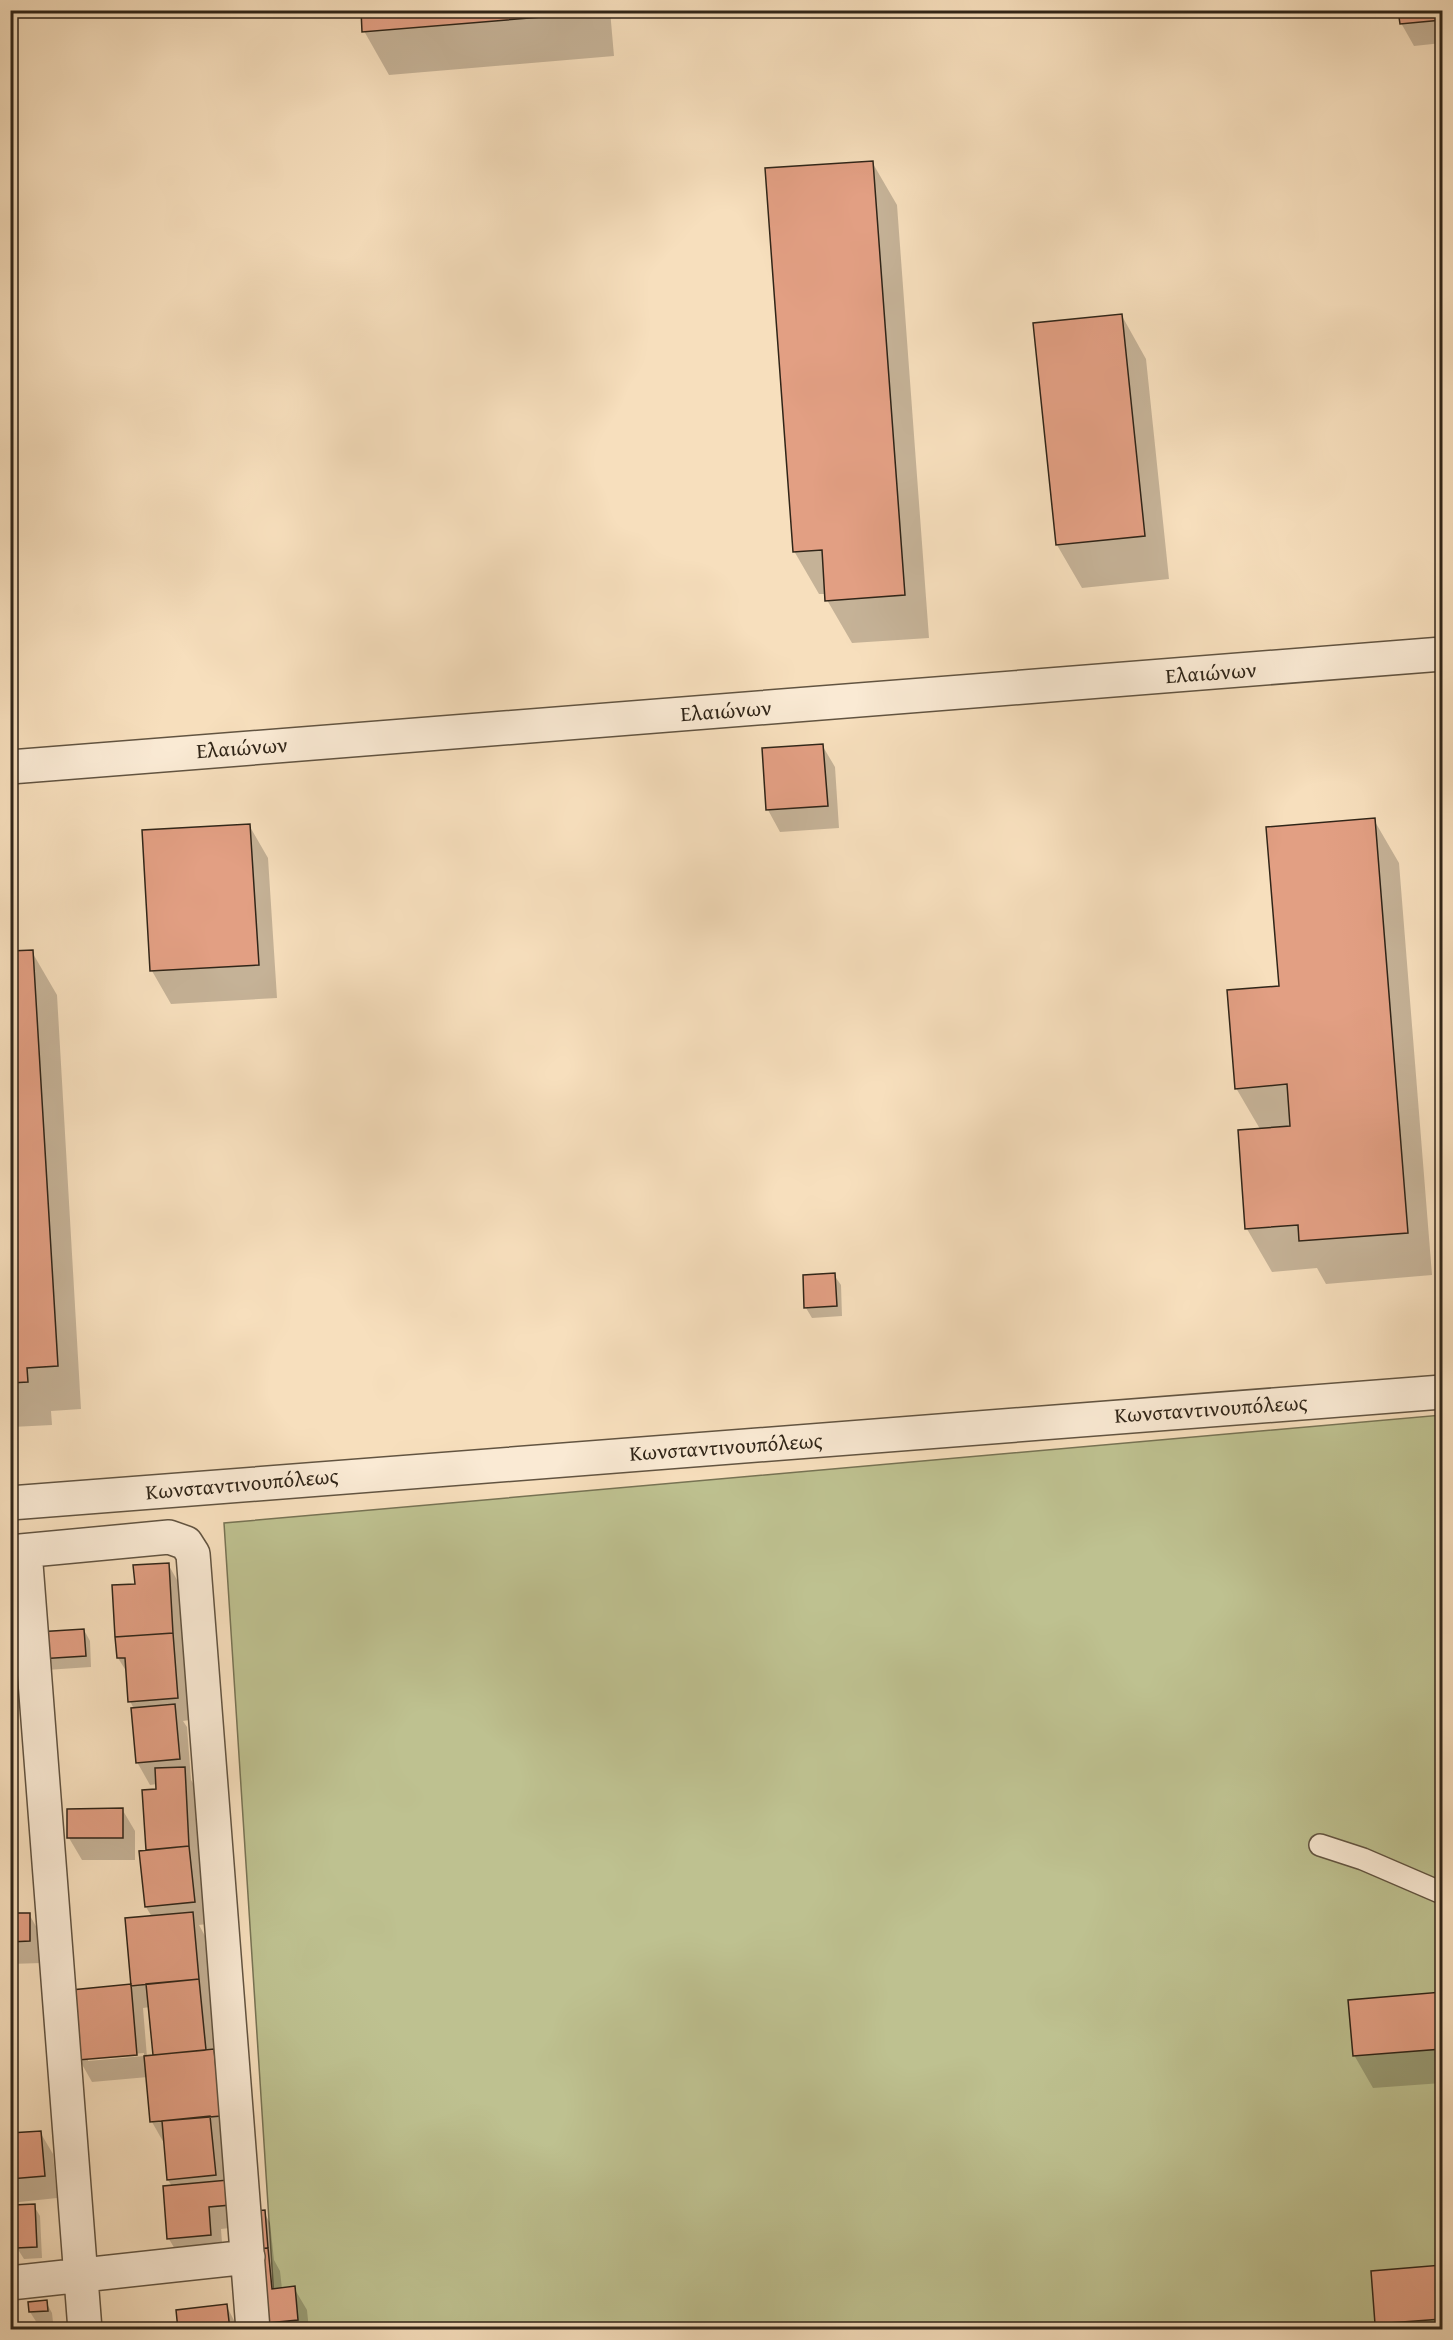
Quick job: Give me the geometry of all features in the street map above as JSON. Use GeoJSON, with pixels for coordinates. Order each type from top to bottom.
{"type":"FeatureCollection","features":[{"type":"Feature","properties":{"kind":"street","name":"Ελαιώνων"},"geometry":{"type":"LineString","coordinates":[[10,766],[1443,654]]}},
{"type":"Feature","properties":{"kind":"street","name":"Κωνσταντινουπόλεως"},"geometry":{"type":"LineString","coordinates":[[10,1503],[1443,1392]]}},
{"type":"Feature","properties":{"kind":"street"},"geometry":{"type":"LineString","coordinates":[[86,2330],[18,1552],[169,1537],[186,1543],[193,1554],[253,2330]]}},
{"type":"Feature","properties":{"kind":"street"},"geometry":{"type":"LineString","coordinates":[[10,2283],[248,2257]]}},
{"type":"Feature","properties":{"kind":"lane"},"geometry":{"type":"LineString","coordinates":[[1320,1845],[1364,1859],[1443,1893]]}},
{"type":"Feature","properties":{"kind":"green space"},"geometry":{"type":"Polygon","coordinates":[[[1442,1415],[1442,2329],[276,2329],[224,1523],[1442,1415]]]}},
{"type":"Feature","properties":{"kind":"building"},"geometry":{"type":"Polygon","coordinates":[[[361,10],[590,10],[590,13],[362,32],[361,10]]]}},
{"type":"Feature","properties":{"kind":"building"},"geometry":{"type":"Polygon","coordinates":[[[1398,10],[1442,10],[1442,20],[1400,24],[1398,10]]]}},
{"type":"Feature","properties":{"kind":"building"},"geometry":{"type":"Polygon","coordinates":[[[873,161],[905,595],[825,601],[822,550],[793,552],[765,168],[873,161]]]}},
{"type":"Feature","properties":{"kind":"building"},"geometry":{"type":"Polygon","coordinates":[[[1122,314],[1145,536],[1056,545],[1033,323],[1122,314]]]}},
{"type":"Feature","properties":{"kind":"building"},"geometry":{"type":"Polygon","coordinates":[[[823,744],[828,806],[766,810],[762,748],[823,744]]]}},
{"type":"Feature","properties":{"kind":"building"},"geometry":{"type":"Polygon","coordinates":[[[1375,818],[1408,1233],[1299,1241],[1298,1225],[1245,1229],[1238,1130],[1290,1126],[1287,1084],[1235,1089],[1227,990],[1279,986],[1266,827],[1375,818]]]}},
{"type":"Feature","properties":{"kind":"building"},"geometry":{"type":"Polygon","coordinates":[[[250,824],[259,965],[150,971],[142,830],[250,824]]]}},
{"type":"Feature","properties":{"kind":"building"},"geometry":{"type":"Polygon","coordinates":[[[33,950],[58,1366],[27,1368],[28,1382],[10,1383],[10,951],[33,950]]]}},
{"type":"Feature","properties":{"kind":"building"},"geometry":{"type":"Polygon","coordinates":[[[835,1273],[837,1306],[804,1308],[803,1275],[835,1273]]]}},
{"type":"Feature","properties":{"kind":"building"},"geometry":{"type":"Polygon","coordinates":[[[169,1563],[173,1633],[115,1637],[112,1585],[135,1584],[133,1565],[169,1563]]]}},
{"type":"Feature","properties":{"kind":"building"},"geometry":{"type":"Polygon","coordinates":[[[84,1629],[86,1656],[39,1659],[37,1632],[84,1629]]]}},
{"type":"Feature","properties":{"kind":"building"},"geometry":{"type":"Polygon","coordinates":[[[173,1633],[178,1698],[128,1702],[125,1658],[117,1658],[115,1637],[173,1633]]]}},
{"type":"Feature","properties":{"kind":"building"},"geometry":{"type":"Polygon","coordinates":[[[175,1704],[180,1759],[136,1763],[131,1708],[175,1704]]]}},
{"type":"Feature","properties":{"kind":"building"},"geometry":{"type":"Polygon","coordinates":[[[185,1767],[189,1846],[146,1850],[142,1790],[156,1789],[155,1768],[185,1767]]]}},
{"type":"Feature","properties":{"kind":"building"},"geometry":{"type":"Polygon","coordinates":[[[123,1808],[123,1838],[67,1838],[67,1809],[123,1808]]]}},
{"type":"Feature","properties":{"kind":"building"},"geometry":{"type":"Polygon","coordinates":[[[189,1846],[195,1902],[145,1907],[139,1851],[189,1846]]]}},
{"type":"Feature","properties":{"kind":"building"},"geometry":{"type":"Polygon","coordinates":[[[193,1912],[199,1979],[131,1986],[125,1918],[193,1912]]]}},
{"type":"Feature","properties":{"kind":"building"},"geometry":{"type":"Polygon","coordinates":[[[10,1913],[30,1913],[30,1941],[10,1942],[10,1913]]]}},
{"type":"Feature","properties":{"kind":"building"},"geometry":{"type":"Polygon","coordinates":[[[199,1979],[206,2050],[153,2055],[146,1984],[199,1979]]]}},
{"type":"Feature","properties":{"kind":"building"},"geometry":{"type":"Polygon","coordinates":[[[131,1984],[137,2055],[78,2060],[71,1990],[131,1984]]]}},
{"type":"Feature","properties":{"kind":"building"},"geometry":{"type":"Polygon","coordinates":[[[1442,1992],[1442,2049],[1353,2056],[1348,2000],[1442,1992]]]}},
{"type":"Feature","properties":{"kind":"building"},"geometry":{"type":"Polygon","coordinates":[[[214,2049],[221,2116],[150,2122],[144,2056],[214,2049]]]}},
{"type":"Feature","properties":{"kind":"building"},"geometry":{"type":"Polygon","coordinates":[[[210,2116],[216,2175],[167,2180],[162,2121],[210,2116]]]}},
{"type":"Feature","properties":{"kind":"building"},"geometry":{"type":"Polygon","coordinates":[[[41,2131],[45,2176],[10,2179],[10,2133],[41,2131]]]}},
{"type":"Feature","properties":{"kind":"building"},"geometry":{"type":"Polygon","coordinates":[[[239,2179],[242,2204],[209,2207],[211,2235],[167,2239],[163,2186],[239,2179]]]}},
{"type":"Feature","properties":{"kind":"building"},"geometry":{"type":"Polygon","coordinates":[[[35,2204],[37,2247],[16,2248],[14,2205],[35,2204]]]}},
{"type":"Feature","properties":{"kind":"building"},"geometry":{"type":"Polygon","coordinates":[[[265,2210],[268,2248],[249,2249],[245,2212],[265,2210]]]}},
{"type":"Feature","properties":{"kind":"building"},"geometry":{"type":"Polygon","coordinates":[[[268,2248],[272,2289],[295,2286],[298,2320],[256,2324],[249,2249],[268,2248]]]}},
{"type":"Feature","properties":{"kind":"building"},"geometry":{"type":"Polygon","coordinates":[[[1442,2265],[1442,2319],[1375,2324],[1371,2271],[1442,2265]]]}},
{"type":"Feature","properties":{"kind":"building"},"geometry":{"type":"Polygon","coordinates":[[[47,2300],[48,2311],[29,2312],[28,2302],[47,2300]]]}},
{"type":"Feature","properties":{"kind":"building"},"geometry":{"type":"Polygon","coordinates":[[[227,2304],[230,2330],[178,2330],[176,2310],[227,2304]]]}},
{"type":"Feature","properties":{"kind":"building"},"geometry":{"type":"Polygon","coordinates":[[[289,2321],[290,2330],[257,2330],[256,2324],[289,2321]]]}}]}
